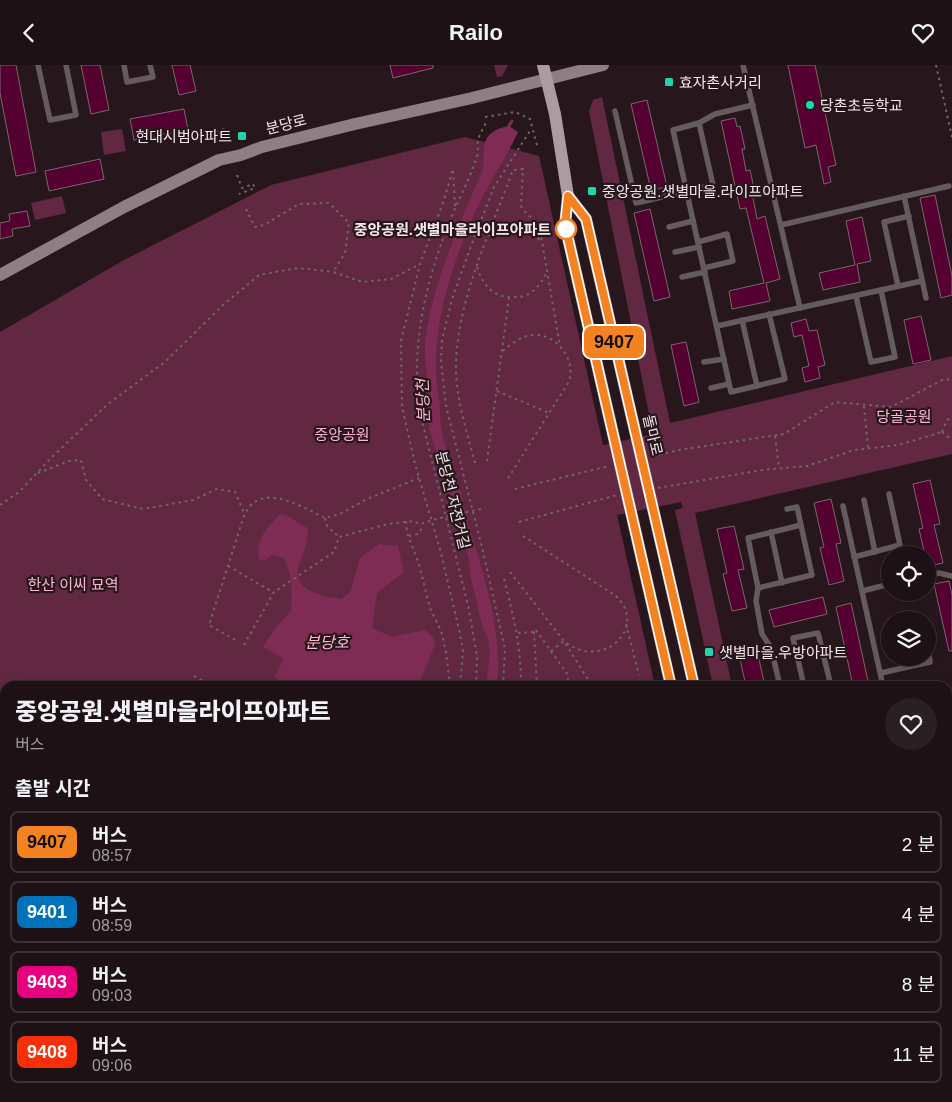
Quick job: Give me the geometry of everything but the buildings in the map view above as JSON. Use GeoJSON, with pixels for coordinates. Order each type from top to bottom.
{"type":"FeatureCollection","features":[{"type":"Feature","properties":{"kind":"main road","name":"돌마로"},"geometry":{"type":"LineString","coordinates":[[543,65],[568,196],[565,225],[671,681]]}},
{"type":"Feature","properties":{"kind":"main road","name":"분당로"},"geometry":{"type":"LineString","coordinates":[[0,275],[124,207],[220,160],[262,147],[354,124],[472,99],[603,65]]}},
{"type":"Feature","properties":{"kind":"main road","name":"돌마로"},"geometry":{"type":"LineString","coordinates":[[568,196],[586,219],[693,681]]}},
{"type":"Feature","properties":{"kind":"lane"},"geometry":{"type":"LineString","coordinates":[[38,65],[50,120],[76,115],[66,65]]}},
{"type":"Feature","properties":{"kind":"lane"},"geometry":{"type":"LineString","coordinates":[[124,65],[128,82],[153,77],[150,65]]}},
{"type":"Feature","properties":{"kind":"lane"},"geometry":{"type":"LineString","coordinates":[[743,65],[800,308]]}},
{"type":"Feature","properties":{"kind":"lane"},"geometry":{"type":"LineString","coordinates":[[753,105],[715,114],[699,123],[673,130],[731,392],[785,379],[769,315]]}},
{"type":"Feature","properties":{"kind":"lane"},"geometry":{"type":"LineString","coordinates":[[615,111],[636,203],[712,185],[699,123]]}},
{"type":"Feature","properties":{"kind":"lane"},"geometry":{"type":"LineString","coordinates":[[780,225],[949,186]]}},
{"type":"Feature","properties":{"kind":"lane"},"geometry":{"type":"LineString","coordinates":[[904,196],[926,298]]}},
{"type":"Feature","properties":{"kind":"lane"},"geometry":{"type":"LineString","coordinates":[[898,286],[884,222],[909,216]]}},
{"type":"Feature","properties":{"kind":"lane"},"geometry":{"type":"LineString","coordinates":[[669,227],[693,221]]}},
{"type":"Feature","properties":{"kind":"lane"},"geometry":{"type":"LineString","coordinates":[[675,252],[727,234],[734,261],[682,277]]}},
{"type":"Feature","properties":{"kind":"lane"},"geometry":{"type":"LineString","coordinates":[[717,326],[922,281]]}},
{"type":"Feature","properties":{"kind":"lane"},"geometry":{"type":"LineString","coordinates":[[856,295],[871,362],[895,357],[881,290]]}},
{"type":"Feature","properties":{"kind":"lane"},"geometry":{"type":"LineString","coordinates":[[742,320],[756,386]]}},
{"type":"Feature","properties":{"kind":"lane"},"geometry":{"type":"LineString","coordinates":[[704,362],[724,359]]}},
{"type":"Feature","properties":{"kind":"lane"},"geometry":{"type":"LineString","coordinates":[[711,388],[729,384]]}},
{"type":"Feature","properties":{"kind":"lane"},"geometry":{"type":"LineString","coordinates":[[854,557],[900,545],[889,494]]}},
{"type":"Feature","properties":{"kind":"lane"},"geometry":{"type":"LineString","coordinates":[[864,500],[876,551]]}},
{"type":"Feature","properties":{"kind":"lane"},"geometry":{"type":"LineString","coordinates":[[843,506],[882,681]]}},
{"type":"Feature","properties":{"kind":"lane"},"geometry":{"type":"LineString","coordinates":[[758,588],[812,575],[797,507],[787,509]]}},
{"type":"Feature","properties":{"kind":"lane"},"geometry":{"type":"LineString","coordinates":[[779,681],[772,648],[762,635],[756,601],[758,588],[748,538],[801,525]]}},
{"type":"Feature","properties":{"kind":"lane"},"geometry":{"type":"LineString","coordinates":[[771,532],[782,583]]}},
{"type":"Feature","properties":{"kind":"lane"},"geometry":{"type":"LineString","coordinates":[[936,574],[952,576]]}},
{"type":"Feature","properties":{"kind":"lane"},"geometry":{"type":"LineString","coordinates":[[862,591],[881,586]]}},
{"type":"Feature","properties":{"kind":"lane"},"geometry":{"type":"LineString","coordinates":[[803,681],[793,638],[818,633],[830,681]]}},
{"type":"Feature","properties":{"kind":"lane"},"geometry":{"type":"LineString","coordinates":[[880,673],[911,666]]}},
{"type":"Feature","properties":{"kind":"path"},"geometry":{"type":"LineString","coordinates":[[936,65],[952,137]]}},
{"type":"Feature","properties":{"kind":"path","name":"분당천 자전거길"},"geometry":{"type":"LineString","coordinates":[[476,681],[477,655],[468,605],[421,417],[418,397],[418,338],[426,293],[455,207],[478,155],[478,141],[486,119],[515,112],[530,119],[538,149]]}},
{"type":"Feature","properties":{"kind":"path"},"geometry":{"type":"LineString","coordinates":[[217,139],[217,132],[223,129],[230,134]]}},
{"type":"Feature","properties":{"kind":"path","name":"분당천 자전거길"},"geometry":{"type":"LineString","coordinates":[[503,681],[505,649],[482,547],[446,406],[441,361],[442,340],[452,299],[494,187],[530,131]]}},
{"type":"Feature","properties":{"kind":"path"},"geometry":{"type":"LineString","coordinates":[[455,207],[452,169],[444,200],[420,264],[401,341],[402,407],[419,478],[452,597],[463,651],[460,681]]}},
{"type":"Feature","properties":{"kind":"path"},"geometry":{"type":"LineString","coordinates":[[475,463],[459,394],[456,375],[456,353],[462,314],[477,267],[514,170],[523,169],[521,206],[524,211],[534,218],[542,241],[560,346]]}},
{"type":"Feature","properties":{"kind":"path"},"geometry":{"type":"LineString","coordinates":[[237,175],[242,188],[253,184],[255,188],[239,194]]}},
{"type":"Feature","properties":{"kind":"path"},"geometry":{"type":"LineString","coordinates":[[246,209],[255,227],[264,225],[298,204],[329,203],[349,223],[345,253],[333,271]]}},
{"type":"Feature","properties":{"kind":"path"},"geometry":{"type":"LineString","coordinates":[[489,237],[503,229],[511,228],[526,232],[542,241]]}},
{"type":"Feature","properties":{"kind":"path"},"geometry":{"type":"LineString","coordinates":[[0,505],[19,492],[108,405],[165,361],[223,305],[259,275],[298,267],[333,271],[363,282],[391,279],[420,264]]}},
{"type":"Feature","properties":{"kind":"path"},"geometry":{"type":"LineString","coordinates":[[477,267],[484,283],[489,289],[509,298],[530,294],[548,271]]}},
{"type":"Feature","properties":{"kind":"path"},"geometry":{"type":"LineString","coordinates":[[487,461],[509,298]]}},
{"type":"Feature","properties":{"kind":"path"},"geometry":{"type":"LineString","coordinates":[[503,351],[526,336],[545,336],[560,346],[566,353],[570,370],[570,377],[507,480]]}},
{"type":"Feature","properties":{"kind":"path"},"geometry":{"type":"LineString","coordinates":[[679,450],[784,434],[835,402],[891,407],[944,379],[952,380]]}},
{"type":"Feature","properties":{"kind":"path"},"geometry":{"type":"LineString","coordinates":[[497,391],[549,413]]}},
{"type":"Feature","properties":{"kind":"path"},"geometry":{"type":"LineString","coordinates":[[864,405],[868,449]]}},
{"type":"Feature","properties":{"kind":"path"},"geometry":{"type":"LineString","coordinates":[[942,432],[947,419],[952,417]]}},
{"type":"Feature","properties":{"kind":"path"},"geometry":{"type":"LineString","coordinates":[[688,482],[807,466],[854,451],[898,445],[942,432]]}},
{"type":"Feature","properties":{"kind":"path"},"geometry":{"type":"LineString","coordinates":[[942,432],[952,440]]}},
{"type":"Feature","properties":{"kind":"path"},"geometry":{"type":"LineString","coordinates":[[776,436],[779,469]]}},
{"type":"Feature","properties":{"kind":"path"},"geometry":{"type":"LineString","coordinates":[[36,474],[69,461],[81,460],[86,480],[102,499],[143,509],[193,500],[217,489],[235,492],[245,515]]}},
{"type":"Feature","properties":{"kind":"path"},"geometry":{"type":"LineString","coordinates":[[515,489],[608,466]]}},
{"type":"Feature","properties":{"kind":"path"},"geometry":{"type":"LineString","coordinates":[[235,640],[209,625],[245,515],[251,504],[258,500],[278,498],[325,518],[340,514],[365,500],[419,478]]}},
{"type":"Feature","properties":{"kind":"path"},"geometry":{"type":"LineString","coordinates":[[519,522],[614,496]]}},
{"type":"Feature","properties":{"kind":"path"},"geometry":{"type":"LineString","coordinates":[[339,537],[388,524],[406,521],[420,524],[486,508]]}},
{"type":"Feature","properties":{"kind":"path"},"geometry":{"type":"LineString","coordinates":[[325,518],[327,526],[339,537]]}},
{"type":"Feature","properties":{"kind":"path"},"geometry":{"type":"LineString","coordinates":[[406,521],[430,608],[441,631],[449,681]]}},
{"type":"Feature","properties":{"kind":"path"},"geometry":{"type":"LineString","coordinates":[[409,536],[418,534],[421,530],[420,524]]}},
{"type":"Feature","properties":{"kind":"path"},"geometry":{"type":"LineString","coordinates":[[520,534],[616,596],[625,609],[626,622],[639,675]]}},
{"type":"Feature","properties":{"kind":"path"},"geometry":{"type":"LineString","coordinates":[[244,645],[274,592],[334,552],[339,537]]}},
{"type":"Feature","properties":{"kind":"path"},"geometry":{"type":"LineString","coordinates":[[228,566],[274,592]]}},
{"type":"Feature","properties":{"kind":"path"},"geometry":{"type":"LineString","coordinates":[[510,572],[564,641],[589,681]]}},
{"type":"Feature","properties":{"kind":"path"},"geometry":{"type":"LineString","coordinates":[[504,579],[518,633],[521,681]]}},
{"type":"Feature","properties":{"kind":"path"},"geometry":{"type":"LineString","coordinates":[[564,641],[570,646],[586,652],[594,653],[601,651],[618,641],[624,633],[626,622]]}},
{"type":"Feature","properties":{"kind":"path"},"geometry":{"type":"LineString","coordinates":[[518,633],[534,632],[535,629],[568,675],[567,681]]}},
{"type":"Feature","properties":{"kind":"path"},"geometry":{"type":"LineString","coordinates":[[534,632],[537,681]]}},
{"type":"Feature","properties":{"kind":"path"},"geometry":{"type":"LineString","coordinates":[[551,651],[564,641]]}},
{"type":"Feature","properties":{"kind":"path"},"geometry":{"type":"LineString","coordinates":[[194,676],[203,681]]}},
{"type":"Feature","properties":{"kind":"green space"},"geometry":{"type":"Polygon","coordinates":[[[494,65],[508,65],[502,76],[497,77],[494,65]]]}},
{"type":"Feature","properties":{"kind":"green space","name":"중앙공원"},"geometry":{"type":"Polygon","coordinates":[[[602,97],[670,423],[952,356],[952,454],[695,513],[731,681],[712,681],[675,510],[683,508],[681,502],[617,515],[654,681],[0,681],[0,332],[124,260],[271,185],[465,137],[539,156],[603,445],[653,434],[589,111],[593,100],[602,97]]]}},
{"type":"Feature","properties":{"kind":"green space"},"geometry":{"type":"Polygon","coordinates":[[[122,129],[126,151],[104,155],[101,132],[122,129]]]}},
{"type":"Feature","properties":{"kind":"green space"},"geometry":{"type":"Polygon","coordinates":[[[62,196],[66,213],[35,220],[31,203],[62,196]]]}},
{"type":"Feature","properties":{"kind":"water"},"geometry":{"type":"Polygon","coordinates":[[[509,126],[518,132],[477,208],[465,236],[447,288],[439,324],[436,361],[442,434],[462,497],[494,622],[497,643],[497,681],[487,681],[490,654],[488,638],[482,625],[471,578],[469,559],[430,430],[425,342],[434,298],[447,255],[482,172],[485,142],[498,129],[509,126]]]}},
{"type":"Feature","properties":{"kind":"water","name":"분당호"},"geometry":{"type":"Polygon","coordinates":[[[279,515],[286,515],[307,528],[307,541],[298,567],[298,577],[306,588],[320,595],[341,599],[350,593],[360,558],[379,544],[398,546],[404,572],[377,593],[372,628],[392,637],[425,630],[433,637],[435,644],[420,681],[280,681],[274,677],[284,659],[263,647],[276,627],[291,611],[291,584],[289,571],[283,558],[271,555],[266,560],[261,560],[259,559],[258,552],[260,540],[279,515]]]}},
{"type":"Feature","properties":{"kind":"waterway","name":"분당천"},"geometry":{"type":"LineString","coordinates":[[507,129],[512,121]]}},
{"type":"Feature","properties":{"kind":"bus line","name":"9407"},"geometry":{"type":"LineString","coordinates":[[670,681],[565,225],[568,196],[586,219],[693,681]]}},
{"type":"Feature","properties":{"kind":"place","name":"효자촌사거리"},"geometry":{"type":"Point","coordinates":[669,82]}},
{"type":"Feature","properties":{"kind":"place","name":"당촌초등학교"},"geometry":{"type":"Point","coordinates":[810,105]}},
{"type":"Feature","properties":{"kind":"place","name":"현대시범아파트"},"geometry":{"type":"Point","coordinates":[242,136]}},
{"type":"Feature","properties":{"kind":"place","name":"중앙공원.샛별마을.라이프아파트"},"geometry":{"type":"Point","coordinates":[592,191]}},
{"type":"Feature","properties":{"kind":"place","name":"중앙공원.샛별마을라이프아파트"},"geometry":{"type":"Point","coordinates":[566,229]}},
{"type":"Feature","properties":{"kind":"place","name":"샛별마을.우방아파트"},"geometry":{"type":"Point","coordinates":[709,652]}},
{"type":"Feature","properties":{"kind":"park label","name":"당골공원"},"geometry":{"type":"Point","coordinates":[904,416]}},
{"type":"Feature","properties":{"kind":"park label","name":"한산 이씨 묘역"},"geometry":{"type":"Point","coordinates":[73,584]}}]}
